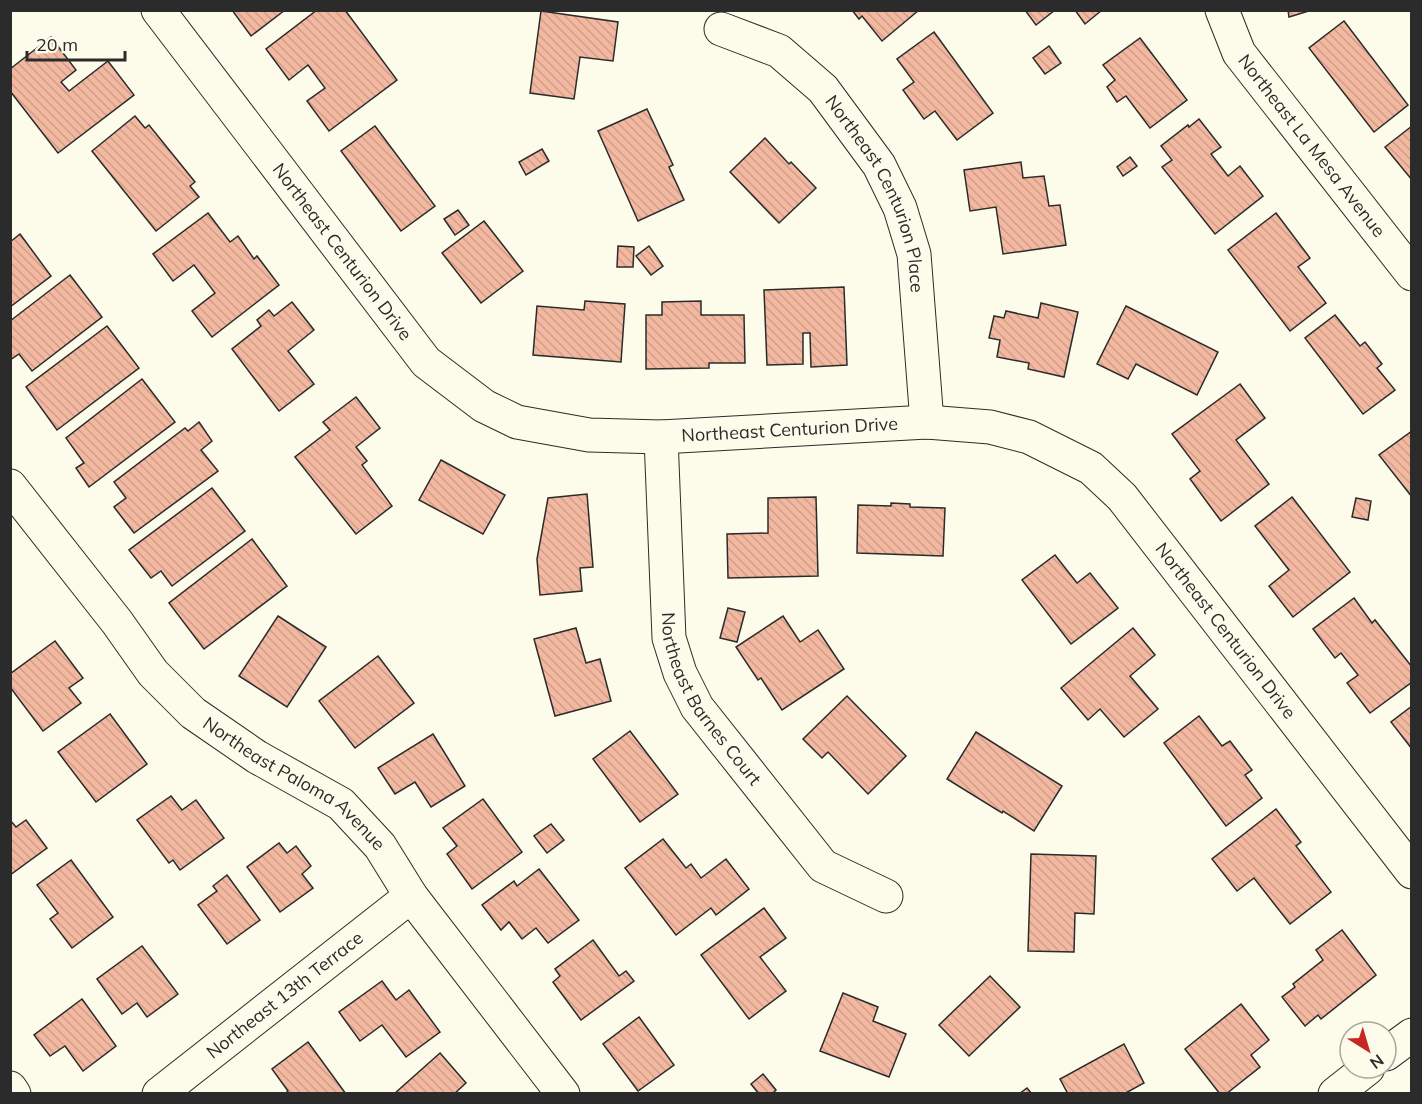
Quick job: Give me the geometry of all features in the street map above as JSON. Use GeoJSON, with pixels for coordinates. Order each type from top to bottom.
{"type":"FeatureCollection","features":[{"type":"Feature","properties":{"kind":"street","name":"Northeast Centurion Drive"},"geometry":{"type":"LineString","coordinates":[[158,10],[426,362],[484,406],[517,422],[589,435],[661,437],[927,422],[990,427],[1029,438],[1091,468],[1122,497],[1412,872]]}},
{"type":"Feature","properties":{"kind":"street","name":"Northeast La Mesa Avenue"},"geometry":{"type":"LineString","coordinates":[[1221,10],[1239,53],[1412,274]]}},
{"type":"Feature","properties":{"kind":"street","name":"Northeast Centurion Place"},"geometry":{"type":"LineString","coordinates":[[721,28],[779,51],[806,74],[823,89],[879,165],[900,208],[914,254],[927,422]]}},
{"type":"Feature","properties":{"kind":"street","name":"Northeast Barnes Court"},"geometry":{"type":"LineString","coordinates":[[661,437],[669,638],[680,674],[697,707],[823,866],[886,896]]}},
{"type":"Feature","properties":{"kind":"street","name":"Northeast Paloma Avenue"},"geometry":{"type":"LineString","coordinates":[[10,486],[117,622],[153,673],[193,713],[257,757],[340,804],[380,846],[411,896],[563,1094]]}},
{"type":"Feature","properties":{"kind":"street","name":"Northeast 13th Terrace"},"geometry":{"type":"LineString","coordinates":[[159,1094],[411,896]]}},
{"type":"Feature","properties":{"kind":"street"},"geometry":{"type":"LineString","coordinates":[[1398,1045],[1412,1035]]}},
{"type":"Feature","properties":{"kind":"street"},"geometry":{"type":"LineString","coordinates":[[1335,1094],[1353,1080]]}},
{"type":"Feature","properties":{"kind":"street"},"geometry":{"type":"LineString","coordinates":[[10,1088],[14,1094]]}},
{"type":"Feature","properties":{"kind":"building"},"geometry":{"type":"Polygon","coordinates":[[[232,10],[285,10],[251,36],[232,10]]]}},
{"type":"Feature","properties":{"kind":"building"},"geometry":{"type":"Polygon","coordinates":[[[317,10],[345,10],[397,80],[329,131],[307,101],[325,88],[308,65],[289,80],[266,49],[317,10]]]}},
{"type":"Feature","properties":{"kind":"building"},"geometry":{"type":"Polygon","coordinates":[[[852,10],[919,10],[882,41],[862,16],[859,19],[852,10]]]}},
{"type":"Feature","properties":{"kind":"building"},"geometry":{"type":"Polygon","coordinates":[[[1025,10],[1055,10],[1036,25],[1025,10]]]}},
{"type":"Feature","properties":{"kind":"building"},"geometry":{"type":"Polygon","coordinates":[[[1075,10],[1102,10],[1085,24],[1075,10]]]}},
{"type":"Feature","properties":{"kind":"building"},"geometry":{"type":"Polygon","coordinates":[[[1288,10],[1312,10],[1289,17],[1288,10]]]}},
{"type":"Feature","properties":{"kind":"building"},"geometry":{"type":"Polygon","coordinates":[[[541,11],[618,22],[613,61],[580,57],[574,99],[530,93],[541,11]]]}},
{"type":"Feature","properties":{"kind":"building"},"geometry":{"type":"Polygon","coordinates":[[[1344,21],[1408,105],[1374,132],[1309,48],[1344,21]]]}},
{"type":"Feature","properties":{"kind":"building"},"geometry":{"type":"Polygon","coordinates":[[[934,32],[993,113],[957,140],[935,111],[924,119],[903,90],[914,82],[897,59],[934,32]]]}},
{"type":"Feature","properties":{"kind":"building"},"geometry":{"type":"Polygon","coordinates":[[[51,37],[76,70],[61,82],[69,91],[108,61],[134,95],[58,153],[10,91],[10,69],[51,37]]]}},
{"type":"Feature","properties":{"kind":"building"},"geometry":{"type":"Polygon","coordinates":[[[1140,38],[1187,100],[1150,128],[1126,96],[1117,102],[1107,87],[1115,80],[1103,65],[1140,38]]]}},
{"type":"Feature","properties":{"kind":"building"},"geometry":{"type":"Polygon","coordinates":[[[1049,46],[1061,63],[1045,74],[1033,58],[1049,46]]]}},
{"type":"Feature","properties":{"kind":"building"},"geometry":{"type":"Polygon","coordinates":[[[647,109],[673,165],[669,167],[684,200],[638,221],[598,131],[647,109]]]}},
{"type":"Feature","properties":{"kind":"building"},"geometry":{"type":"Polygon","coordinates":[[[135,116],[145,128],[149,125],[195,182],[190,186],[199,197],[156,231],[92,151],[135,116]]]}},
{"type":"Feature","properties":{"kind":"building"},"geometry":{"type":"Polygon","coordinates":[[[1199,119],[1221,147],[1211,154],[1228,176],[1240,166],[1263,196],[1215,234],[1162,167],[1172,160],[1161,146],[1199,119]]]}},
{"type":"Feature","properties":{"kind":"building"},"geometry":{"type":"Polygon","coordinates":[[[375,126],[435,206],[401,231],[341,151],[375,126]]]}},
{"type":"Feature","properties":{"kind":"building"},"geometry":{"type":"Polygon","coordinates":[[[1412,126],[1412,180],[1385,147],[1412,126]]]}},
{"type":"Feature","properties":{"kind":"building"},"geometry":{"type":"Polygon","coordinates":[[[765,138],[816,188],[779,223],[730,172],[765,138]]]}},
{"type":"Feature","properties":{"kind":"building"},"geometry":{"type":"Polygon","coordinates":[[[542,149],[549,161],[526,175],[519,162],[542,149]]]}},
{"type":"Feature","properties":{"kind":"building"},"geometry":{"type":"Polygon","coordinates":[[[1130,157],[1137,166],[1123,176],[1117,167],[1130,157]]]}},
{"type":"Feature","properties":{"kind":"building"},"geometry":{"type":"Polygon","coordinates":[[[1021,162],[1023,178],[1044,176],[1049,206],[1060,205],[1066,245],[1003,254],[996,207],[970,211],[964,170],[1021,162]]]}},
{"type":"Feature","properties":{"kind":"building"},"geometry":{"type":"Polygon","coordinates":[[[458,210],[469,225],[455,235],[444,219],[458,210]]]}},
{"type":"Feature","properties":{"kind":"building"},"geometry":{"type":"Polygon","coordinates":[[[208,213],[230,242],[238,236],[254,259],[257,256],[279,285],[212,337],[192,311],[215,293],[194,265],[173,281],[153,254],[208,213]]]}},
{"type":"Feature","properties":{"kind":"building"},"geometry":{"type":"Polygon","coordinates":[[[1276,213],[1310,258],[1298,267],[1326,303],[1290,331],[1228,250],[1276,213]]]}},
{"type":"Feature","properties":{"kind":"building"},"geometry":{"type":"Polygon","coordinates":[[[484,221],[523,271],[481,303],[442,253],[484,221]]]}},
{"type":"Feature","properties":{"kind":"building"},"geometry":{"type":"Polygon","coordinates":[[[20,234],[51,276],[10,307],[10,242],[20,234]]]}},
{"type":"Feature","properties":{"kind":"building"},"geometry":{"type":"Polygon","coordinates":[[[618,246],[634,247],[633,267],[617,267],[618,246]]]}},
{"type":"Feature","properties":{"kind":"building"},"geometry":{"type":"Polygon","coordinates":[[[649,246],[663,266],[651,275],[636,256],[649,246]]]}},
{"type":"Feature","properties":{"kind":"building"},"geometry":{"type":"Polygon","coordinates":[[[70,275],[102,317],[32,371],[19,354],[10,360],[10,321],[70,275]]]}},
{"type":"Feature","properties":{"kind":"building"},"geometry":{"type":"Polygon","coordinates":[[[844,287],[847,365],[811,367],[810,333],[803,333],[803,364],[767,365],[764,290],[844,287]]]}},
{"type":"Feature","properties":{"kind":"building"},"geometry":{"type":"Polygon","coordinates":[[[585,301],[625,304],[621,362],[533,355],[537,306],[584,310],[585,301]]]}},
{"type":"Feature","properties":{"kind":"building"},"geometry":{"type":"Polygon","coordinates":[[[701,301],[701,315],[744,315],[745,363],[709,363],[709,368],[646,369],[646,315],[662,315],[662,302],[701,301]]]}},
{"type":"Feature","properties":{"kind":"building"},"geometry":{"type":"Polygon","coordinates":[[[292,302],[314,330],[288,351],[314,384],[279,411],[232,349],[261,326],[257,320],[269,310],[274,316],[292,302]]]}},
{"type":"Feature","properties":{"kind":"building"},"geometry":{"type":"Polygon","coordinates":[[[1041,303],[1078,312],[1064,377],[1028,369],[1029,363],[997,357],[1000,340],[989,338],[994,316],[1004,318],[1006,311],[1038,318],[1041,303]]]}},
{"type":"Feature","properties":{"kind":"building"},"geometry":{"type":"Polygon","coordinates":[[[1126,306],[1218,352],[1197,395],[1136,364],[1128,379],[1097,364],[1126,306]]]}},
{"type":"Feature","properties":{"kind":"building"},"geometry":{"type":"Polygon","coordinates":[[[1335,315],[1360,346],[1365,342],[1382,364],[1377,368],[1395,390],[1363,414],[1305,338],[1335,315]]]}},
{"type":"Feature","properties":{"kind":"building"},"geometry":{"type":"Polygon","coordinates":[[[107,326],[139,368],[57,430],[26,387],[107,326]]]}},
{"type":"Feature","properties":{"kind":"building"},"geometry":{"type":"Polygon","coordinates":[[[142,379],[175,422],[89,487],[76,468],[84,463],[66,438],[142,379]]]}},
{"type":"Feature","properties":{"kind":"building"},"geometry":{"type":"Polygon","coordinates":[[[1240,384],[1265,418],[1236,440],[1269,484],[1221,521],[1190,479],[1200,471],[1172,434],[1240,384]]]}},
{"type":"Feature","properties":{"kind":"building"},"geometry":{"type":"Polygon","coordinates":[[[356,397],[380,428],[356,447],[367,461],[362,465],[392,506],[356,534],[295,457],[330,430],[323,422],[356,397]]]}},
{"type":"Feature","properties":{"kind":"building"},"geometry":{"type":"Polygon","coordinates":[[[199,422],[212,441],[201,450],[218,471],[134,533],[114,507],[126,498],[114,482],[185,428],[188,431],[199,422]]]}},
{"type":"Feature","properties":{"kind":"building"},"geometry":{"type":"Polygon","coordinates":[[[1412,431],[1412,497],[1379,455],[1412,431]]]}},
{"type":"Feature","properties":{"kind":"building"},"geometry":{"type":"Polygon","coordinates":[[[441,460],[505,495],[483,534],[419,500],[441,460]]]}},
{"type":"Feature","properties":{"kind":"building"},"geometry":{"type":"Polygon","coordinates":[[[212,488],[245,531],[172,586],[161,571],[151,578],[129,550],[212,488]]]}},
{"type":"Feature","properties":{"kind":"building"},"geometry":{"type":"Polygon","coordinates":[[[587,494],[593,567],[580,568],[582,591],[540,595],[537,559],[548,498],[587,494]]]}},
{"type":"Feature","properties":{"kind":"building"},"geometry":{"type":"Polygon","coordinates":[[[816,497],[818,576],[728,578],[727,534],[768,533],[768,498],[816,497]]]}},
{"type":"Feature","properties":{"kind":"building"},"geometry":{"type":"Polygon","coordinates":[[[1292,497],[1350,572],[1293,617],[1269,586],[1289,570],[1255,526],[1292,497]]]}},
{"type":"Feature","properties":{"kind":"building"},"geometry":{"type":"Polygon","coordinates":[[[1356,498],[1371,501],[1368,520],[1352,517],[1356,498]]]}},
{"type":"Feature","properties":{"kind":"building"},"geometry":{"type":"Polygon","coordinates":[[[891,503],[910,504],[910,507],[945,508],[943,556],[857,553],[858,505],[891,506],[891,503]]]}},
{"type":"Feature","properties":{"kind":"building"},"geometry":{"type":"Polygon","coordinates":[[[252,539],[287,586],[204,649],[169,603],[252,539]]]}},
{"type":"Feature","properties":{"kind":"building"},"geometry":{"type":"Polygon","coordinates":[[[1055,555],[1077,583],[1090,573],[1118,608],[1071,644],[1022,580],[1055,555]]]}},
{"type":"Feature","properties":{"kind":"building"},"geometry":{"type":"Polygon","coordinates":[[[1354,598],[1372,623],[1375,620],[1412,667],[1412,682],[1370,713],[1347,683],[1358,675],[1341,653],[1335,658],[1313,629],[1354,598]]]}},
{"type":"Feature","properties":{"kind":"building"},"geometry":{"type":"Polygon","coordinates":[[[728,608],[745,612],[737,642],[720,638],[728,608]]]}},
{"type":"Feature","properties":{"kind":"building"},"geometry":{"type":"Polygon","coordinates":[[[278,616],[326,647],[287,707],[239,676],[278,616]]]}},
{"type":"Feature","properties":{"kind":"building"},"geometry":{"type":"Polygon","coordinates":[[[783,616],[800,642],[818,630],[844,669],[782,710],[761,678],[758,680],[736,647],[783,616]]]}},
{"type":"Feature","properties":{"kind":"building"},"geometry":{"type":"Polygon","coordinates":[[[576,628],[586,663],[600,659],[611,701],[555,716],[534,639],[576,628]]]}},
{"type":"Feature","properties":{"kind":"building"},"geometry":{"type":"Polygon","coordinates":[[[1133,628],[1155,655],[1130,676],[1158,709],[1124,737],[1100,709],[1088,720],[1061,688],[1133,628]]]}},
{"type":"Feature","properties":{"kind":"building"},"geometry":{"type":"Polygon","coordinates":[[[55,641],[83,678],[69,688],[81,703],[43,731],[10,687],[10,674],[55,641]]]}},
{"type":"Feature","properties":{"kind":"building"},"geometry":{"type":"Polygon","coordinates":[[[378,656],[414,703],[355,748],[319,701],[378,656]]]}},
{"type":"Feature","properties":{"kind":"building"},"geometry":{"type":"Polygon","coordinates":[[[847,696],[906,756],[868,794],[828,752],[822,758],[803,739],[847,696]]]}},
{"type":"Feature","properties":{"kind":"building"},"geometry":{"type":"Polygon","coordinates":[[[1412,706],[1412,749],[1391,722],[1412,706]]]}},
{"type":"Feature","properties":{"kind":"building"},"geometry":{"type":"Polygon","coordinates":[[[110,714],[147,764],[96,802],[58,752],[110,714]]]}},
{"type":"Feature","properties":{"kind":"building"},"geometry":{"type":"Polygon","coordinates":[[[1199,716],[1222,746],[1230,741],[1252,770],[1245,775],[1262,798],[1226,826],[1164,743],[1199,716]]]}},
{"type":"Feature","properties":{"kind":"building"},"geometry":{"type":"Polygon","coordinates":[[[630,731],[678,794],[640,822],[593,759],[630,731]]]}},
{"type":"Feature","properties":{"kind":"building"},"geometry":{"type":"Polygon","coordinates":[[[976,732],[1062,786],[1034,831],[947,779],[976,732]]]}},
{"type":"Feature","properties":{"kind":"building"},"geometry":{"type":"Polygon","coordinates":[[[433,734],[465,786],[431,807],[415,782],[395,794],[378,768],[433,734]]]}},
{"type":"Feature","properties":{"kind":"building"},"geometry":{"type":"Polygon","coordinates":[[[171,796],[182,810],[196,800],[224,838],[180,870],[173,860],[169,863],[137,820],[171,796]]]}},
{"type":"Feature","properties":{"kind":"building"},"geometry":{"type":"Polygon","coordinates":[[[483,799],[522,852],[472,889],[447,854],[457,846],[443,828],[483,799]]]}},
{"type":"Feature","properties":{"kind":"building"},"geometry":{"type":"Polygon","coordinates":[[[1276,809],[1301,842],[1296,846],[1331,892],[1290,924],[1254,878],[1237,891],[1212,859],[1276,809]]]}},
{"type":"Feature","properties":{"kind":"building"},"geometry":{"type":"Polygon","coordinates":[[[10,820],[16,827],[26,820],[47,848],[10,875],[10,820]]]}},
{"type":"Feature","properties":{"kind":"building"},"geometry":{"type":"Polygon","coordinates":[[[551,824],[564,840],[547,853],[534,836],[551,824]]]}},
{"type":"Feature","properties":{"kind":"building"},"geometry":{"type":"Polygon","coordinates":[[[663,839],[686,868],[691,864],[701,878],[726,859],[749,889],[716,915],[711,908],[676,935],[625,868],[663,839]]]}},
{"type":"Feature","properties":{"kind":"building"},"geometry":{"type":"Polygon","coordinates":[[[279,843],[287,853],[296,846],[311,866],[302,874],[313,888],[280,912],[247,867],[279,843]]]}},
{"type":"Feature","properties":{"kind":"building"},"geometry":{"type":"Polygon","coordinates":[[[1031,854],[1096,856],[1094,914],[1075,913],[1074,952],[1028,951],[1031,854]]]}},
{"type":"Feature","properties":{"kind":"building"},"geometry":{"type":"Polygon","coordinates":[[[71,860],[113,917],[72,948],[50,919],[58,913],[37,885],[71,860]]]}},
{"type":"Feature","properties":{"kind":"building"},"geometry":{"type":"Polygon","coordinates":[[[539,869],[579,920],[548,943],[536,928],[522,939],[509,922],[501,930],[482,905],[514,881],[517,886],[539,869]]]}},
{"type":"Feature","properties":{"kind":"building"},"geometry":{"type":"Polygon","coordinates":[[[227,875],[260,920],[227,944],[198,905],[217,891],[213,886],[227,875]]]}},
{"type":"Feature","properties":{"kind":"building"},"geometry":{"type":"Polygon","coordinates":[[[764,908],[786,938],[760,957],[786,991],[749,1019],[701,955],[764,908]]]}},
{"type":"Feature","properties":{"kind":"building"},"geometry":{"type":"Polygon","coordinates":[[[1342,930],[1376,975],[1321,1019],[1318,1015],[1305,1026],[1282,997],[1295,987],[1293,984],[1323,960],[1316,950],[1342,930]]]}},
{"type":"Feature","properties":{"kind":"building"},"geometry":{"type":"Polygon","coordinates":[[[593,940],[619,976],[626,971],[634,981],[581,1020],[553,982],[560,976],[555,969],[593,940]]]}},
{"type":"Feature","properties":{"kind":"building"},"geometry":{"type":"Polygon","coordinates":[[[142,946],[178,994],[147,1017],[137,1003],[122,1014],[97,979],[142,946]]]}},
{"type":"Feature","properties":{"kind":"building"},"geometry":{"type":"Polygon","coordinates":[[[990,976],[1020,1007],[969,1056],[939,1025],[990,976]]]}},
{"type":"Feature","properties":{"kind":"building"},"geometry":{"type":"Polygon","coordinates":[[[382,981],[396,1000],[409,990],[440,1032],[406,1057],[382,1025],[360,1041],[339,1012],[382,981]]]}},
{"type":"Feature","properties":{"kind":"building"},"geometry":{"type":"Polygon","coordinates":[[[843,993],[878,1007],[873,1021],[906,1034],[889,1077],[820,1051],[843,993]]]}},
{"type":"Feature","properties":{"kind":"building"},"geometry":{"type":"Polygon","coordinates":[[[82,999],[116,1046],[83,1071],[65,1046],[50,1056],[34,1035],[82,999]]]}},
{"type":"Feature","properties":{"kind":"building"},"geometry":{"type":"Polygon","coordinates":[[[1241,1004],[1269,1040],[1251,1055],[1260,1067],[1226,1094],[1220,1094],[1185,1049],[1241,1004]]]}},
{"type":"Feature","properties":{"kind":"building"},"geometry":{"type":"Polygon","coordinates":[[[639,1017],[674,1065],[638,1091],[603,1044],[639,1017]]]}},
{"type":"Feature","properties":{"kind":"building"},"geometry":{"type":"Polygon","coordinates":[[[308,1042],[346,1094],[285,1094],[288,1091],[272,1069],[308,1042]]]}},
{"type":"Feature","properties":{"kind":"building"},"geometry":{"type":"Polygon","coordinates":[[[1124,1044],[1144,1083],[1124,1094],[1068,1094],[1060,1079],[1124,1044]]]}},
{"type":"Feature","properties":{"kind":"building"},"geometry":{"type":"Polygon","coordinates":[[[440,1053],[466,1083],[454,1094],[394,1094],[440,1053]]]}},
{"type":"Feature","properties":{"kind":"building"},"geometry":{"type":"Polygon","coordinates":[[[763,1074],[776,1090],[772,1094],[759,1094],[751,1084],[763,1074]]]}},
{"type":"Feature","properties":{"kind":"building"},"geometry":{"type":"Polygon","coordinates":[[[1027,1088],[1032,1094],[1019,1094],[1027,1088]]]}}]}
